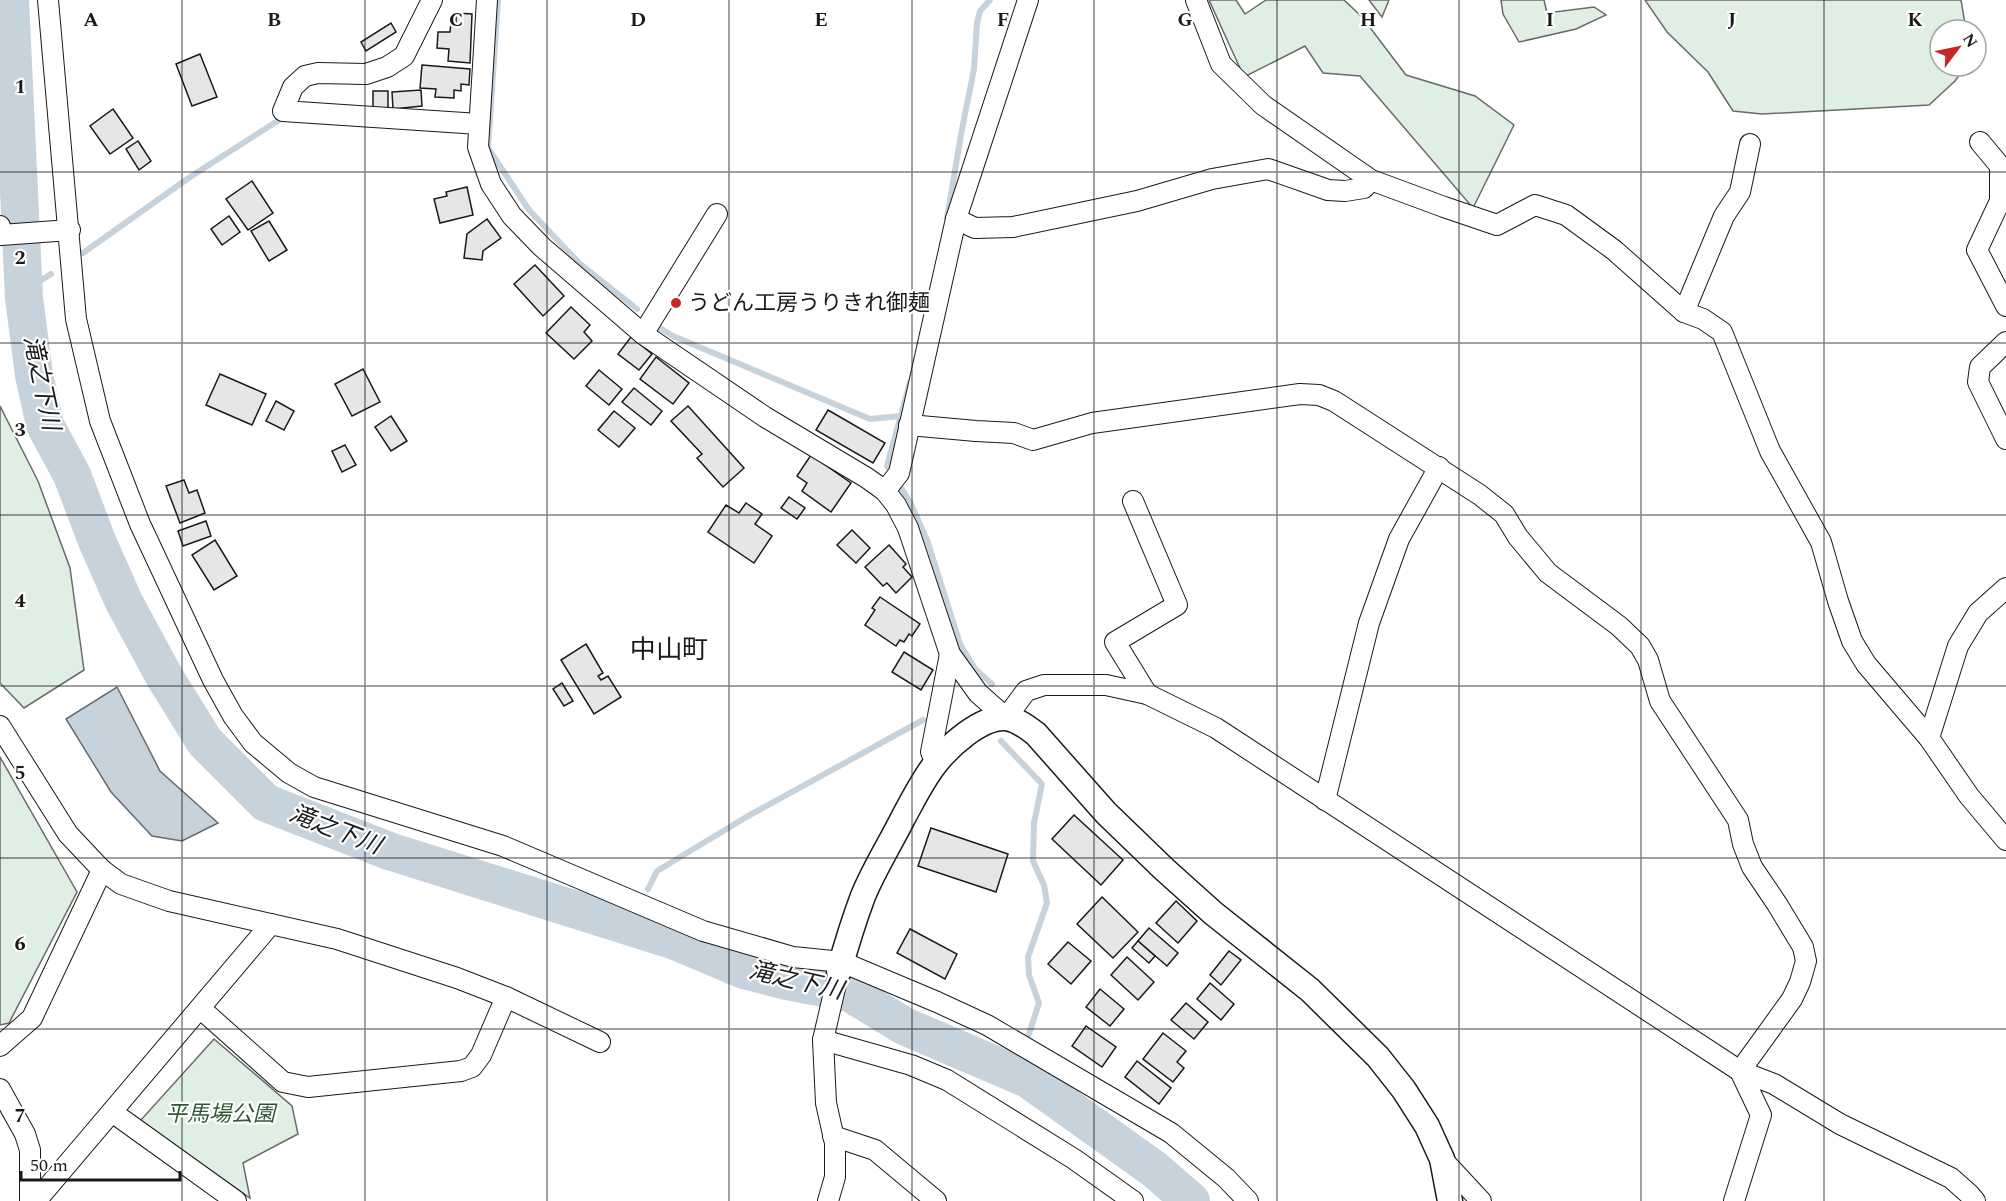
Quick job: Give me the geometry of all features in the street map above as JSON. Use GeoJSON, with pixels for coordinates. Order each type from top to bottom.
{"type":"FeatureCollection","features":[{"type":"Feature","properties":{"kind":"street"},"geometry":{"type":"LineString","coordinates":[[48,0],[64,230],[76,319],[100,421],[140,524],[193,639],[233,716],[253,743],[289,773],[314,787],[502,846],[703,931],[793,957],[840,967],[938,1002],[987,1025],[1171,1133],[1226,1178],[1248,1201]]}},
{"type":"Feature","properties":{"kind":"street"},"geometry":{"type":"LineString","coordinates":[[432,0],[404,56],[387,67],[366,74],[318,73],[305,76],[293,87],[283,111],[479,124]]}},
{"type":"Feature","properties":{"kind":"street"},"geometry":{"type":"LineString","coordinates":[[487,0],[478,147],[491,184],[512,216],[542,247],[642,334],[765,417],[867,478],[892,483]]}},
{"type":"Feature","properties":{"kind":"street"},"geometry":{"type":"LineString","coordinates":[[1029,0],[956,219],[909,425],[892,483],[896,505],[908,528],[950,654],[978,693],[1006,718],[1022,724],[1036,734],[1106,813],[1164,869],[1214,913],[1310,990],[1378,1057],[1404,1090],[1427,1126],[1442,1159],[1450,1201]]}},
{"type":"Feature","properties":{"kind":"street"},"geometry":{"type":"LineString","coordinates":[[1196,0],[1221,64],[1263,105],[1371,180],[1497,225],[1535,205],[1566,215],[1614,250],[1684,312],[1704,319],[1722,332],[1770,451],[1821,542],[1852,641],[1866,664],[1929,738],[1969,796],[2006,840]]}},
{"type":"Feature","properties":{"kind":"street"},"geometry":{"type":"LineString","coordinates":[[1980,142],[2000,166],[2000,201],[1977,250],[2006,306]]}},
{"type":"Feature","properties":{"kind":"street"},"geometry":{"type":"LineString","coordinates":[[1684,312],[1724,216],[1740,192],[1750,144]]}},
{"type":"Feature","properties":{"kind":"street"},"geometry":{"type":"LineString","coordinates":[[956,219],[975,228],[1013,227],[1137,201],[1212,179],[1268,170],[1328,190],[1345,191],[1364,188],[1371,180]]}},
{"type":"Feature","properties":{"kind":"street"},"geometry":{"type":"LineString","coordinates":[[642,334],[717,214]]}},
{"type":"Feature","properties":{"kind":"street"},"geometry":{"type":"LineString","coordinates":[[4,230],[64,230]]}},
{"type":"Feature","properties":{"kind":"street"},"geometry":{"type":"LineString","coordinates":[[2006,342],[1980,367],[1978,382],[2006,439]]}},
{"type":"Feature","properties":{"kind":"street"},"geometry":{"type":"LineString","coordinates":[[909,425],[976,432],[1014,433],[1033,440],[1092,423],[1300,394],[1319,395],[1334,401],[1480,495],[1504,514],[1518,537],[1548,573],[1619,626],[1640,646],[1648,660],[1660,701],[1738,820],[1743,844],[1752,867],[1803,947],[1806,961],[1792,999],[1740,1071]]}},
{"type":"Feature","properties":{"kind":"street"},"geometry":{"type":"LineString","coordinates":[[1325,800],[1369,623],[1399,539],[1439,467]]}},
{"type":"Feature","properties":{"kind":"street"},"geometry":{"type":"LineString","coordinates":[[1133,501],[1177,605],[1115,642],[1147,694]]}},
{"type":"Feature","properties":{"kind":"street"},"geometry":{"type":"LineString","coordinates":[[1929,738],[1958,646],[1978,613],[2006,588]]}},
{"type":"Feature","properties":{"kind":"street"},"geometry":{"type":"LineString","coordinates":[[936,762],[931,752],[950,654]]}},
{"type":"Feature","properties":{"kind":"street"},"geometry":{"type":"LineString","coordinates":[[1006,718],[1026,690],[1044,684],[1107,685],[1147,694],[1216,728],[1740,1071],[1774,1084],[1840,1124],[1951,1179],[1974,1201]]}},
{"type":"Feature","properties":{"kind":"street"},"geometry":{"type":"LineString","coordinates":[[828,1201],[835,1177],[833,1136],[826,1103],[825,1033],[840,967],[863,897],[922,783],[936,762],[977,727],[992,719],[1006,718]]}},
{"type":"Feature","properties":{"kind":"street"},"geometry":{"type":"LineString","coordinates":[[0,726],[68,834],[102,870],[121,884],[169,902],[337,939],[457,978],[506,997],[600,1042]]}},
{"type":"Feature","properties":{"kind":"street"},"geometry":{"type":"LineString","coordinates":[[0,1046],[32,1018],[102,870]]}},
{"type":"Feature","properties":{"kind":"street"},"geometry":{"type":"LineString","coordinates":[[36,1201],[271,924]]}},
{"type":"Feature","properties":{"kind":"street"},"geometry":{"type":"LineString","coordinates":[[201,1009],[283,1082],[308,1087],[461,1071],[472,1067],[481,1055],[506,997]]}},
{"type":"Feature","properties":{"kind":"street"},"geometry":{"type":"LineString","coordinates":[[825,1033],[947,1080],[1074,1159],[1133,1201]]}},
{"type":"Feature","properties":{"kind":"street"},"geometry":{"type":"LineString","coordinates":[[1734,1201],[1761,1115],[1740,1071]]}},
{"type":"Feature","properties":{"kind":"street"},"geometry":{"type":"LineString","coordinates":[[0,1089],[25,1134],[30,1150],[30,1201]]}},
{"type":"Feature","properties":{"kind":"street"},"geometry":{"type":"LineString","coordinates":[[112,1112],[236,1201]]}},
{"type":"Feature","properties":{"kind":"street"},"geometry":{"type":"LineString","coordinates":[[833,1136],[875,1150],[936,1201]]}},
{"type":"Feature","properties":{"kind":"street"},"geometry":{"type":"LineString","coordinates":[[1442,1159],[1481,1201]]}},
{"type":"Feature","properties":{"kind":"green space"},"geometry":{"type":"Polygon","coordinates":[[[1209,0],[1236,0],[1245,14],[1266,0],[1344,0],[1362,17],[1406,75],[1475,96],[1514,125],[1473,208],[1360,76],[1323,73],[1305,46],[1244,77],[1209,0]]]}},
{"type":"Feature","properties":{"kind":"green space"},"geometry":{"type":"Polygon","coordinates":[[[1369,0],[1389,0],[1382,17],[1369,0]]]}},
{"type":"Feature","properties":{"kind":"green space"},"geometry":{"type":"Polygon","coordinates":[[[1501,0],[1544,0],[1547,13],[1594,7],[1606,15],[1576,29],[1519,42],[1503,14],[1501,0]]]}},
{"type":"Feature","properties":{"kind":"green space"},"geometry":{"type":"Polygon","coordinates":[[[1645,0],[1961,0],[1964,18],[1928,18],[1928,78],[1957,78],[1929,105],[1762,114],[1733,111],[1708,72],[1667,32],[1645,0]]]}},
{"type":"Feature","properties":{"kind":"green space"},"geometry":{"type":"Polygon","coordinates":[[[0,406],[38,481],[70,568],[84,670],[24,708],[0,683],[0,406]]]}},
{"type":"Feature","properties":{"kind":"green space"},"geometry":{"type":"Polygon","coordinates":[[[0,757],[77,892],[9,1023],[0,1025],[0,757]]]}},
{"type":"Feature","properties":{"kind":"green space","name":"平馬場公園"},"geometry":{"type":"Polygon","coordinates":[[[214,1039],[292,1106],[298,1134],[243,1163],[250,1198],[140,1121],[214,1039]]]}},
{"type":"Feature","properties":{"kind":"shaded area"},"geometry":{"type":"Polygon","coordinates":[[[117,687],[160,771],[218,823],[182,841],[152,836],[111,792],[66,719],[117,687]]]}},
{"type":"Feature","properties":{"kind":"building"},"geometry":{"type":"Polygon","coordinates":[[[456,13],[472,14],[470,63],[448,61],[449,49],[437,48],[438,32],[450,32],[451,22],[456,22],[456,13]]]}},
{"type":"Feature","properties":{"kind":"building"},"geometry":{"type":"Polygon","coordinates":[[[391,23],[396,32],[366,51],[361,42],[391,23]]]}},
{"type":"Feature","properties":{"kind":"building"},"geometry":{"type":"Polygon","coordinates":[[[200,54],[217,97],[192,106],[176,64],[200,54]]]}},
{"type":"Feature","properties":{"kind":"building"},"geometry":{"type":"Polygon","coordinates":[[[422,65],[470,69],[469,85],[461,84],[461,91],[454,90],[454,98],[435,97],[436,89],[420,88],[422,65]]]}},
{"type":"Feature","properties":{"kind":"building"},"geometry":{"type":"Polygon","coordinates":[[[421,90],[422,106],[393,109],[392,92],[421,90]]]}},
{"type":"Feature","properties":{"kind":"building"},"geometry":{"type":"Polygon","coordinates":[[[373,91],[388,91],[388,110],[373,110],[373,91]]]}},
{"type":"Feature","properties":{"kind":"building"},"geometry":{"type":"Polygon","coordinates":[[[113,109],[133,138],[110,154],[90,126],[113,109]]]}},
{"type":"Feature","properties":{"kind":"building"},"geometry":{"type":"Polygon","coordinates":[[[138,141],[151,161],[139,170],[126,149],[138,141]]]}},
{"type":"Feature","properties":{"kind":"building"},"geometry":{"type":"Polygon","coordinates":[[[252,181],[273,213],[248,230],[226,199],[252,181]]]}},
{"type":"Feature","properties":{"kind":"building"},"geometry":{"type":"Polygon","coordinates":[[[467,187],[473,215],[440,223],[434,199],[447,196],[446,192],[467,187]]]}},
{"type":"Feature","properties":{"kind":"building"},"geometry":{"type":"Polygon","coordinates":[[[229,216],[240,232],[222,245],[211,229],[229,216]]]}},
{"type":"Feature","properties":{"kind":"building"},"geometry":{"type":"Polygon","coordinates":[[[487,219],[501,238],[483,251],[482,260],[464,258],[467,234],[487,219]]]}},
{"type":"Feature","properties":{"kind":"building"},"geometry":{"type":"Polygon","coordinates":[[[269,221],[287,250],[269,261],[251,231],[269,221]]]}},
{"type":"Feature","properties":{"kind":"building"},"geometry":{"type":"Polygon","coordinates":[[[535,265],[564,296],[543,316],[514,284],[535,265]]]}},
{"type":"Feature","properties":{"kind":"building"},"geometry":{"type":"Polygon","coordinates":[[[571,307],[590,325],[584,332],[592,341],[574,359],[546,333],[571,307]]]}},
{"type":"Feature","properties":{"kind":"building"},"geometry":{"type":"Polygon","coordinates":[[[631,337],[652,354],[639,370],[618,354],[631,337]]]}},
{"type":"Feature","properties":{"kind":"building"},"geometry":{"type":"Polygon","coordinates":[[[656,357],[689,383],[673,404],[640,379],[656,357]]]}},
{"type":"Feature","properties":{"kind":"building"},"geometry":{"type":"Polygon","coordinates":[[[363,369],[380,402],[352,416],[335,384],[363,369]]]}},
{"type":"Feature","properties":{"kind":"building"},"geometry":{"type":"Polygon","coordinates":[[[599,370],[622,389],[609,405],[586,386],[599,370]]]}},
{"type":"Feature","properties":{"kind":"building"},"geometry":{"type":"Polygon","coordinates":[[[220,374],[266,394],[252,425],[206,405],[220,374]]]}},
{"type":"Feature","properties":{"kind":"building"},"geometry":{"type":"Polygon","coordinates":[[[634,388],[662,411],[651,425],[622,402],[634,388]]]}},
{"type":"Feature","properties":{"kind":"building"},"geometry":{"type":"Polygon","coordinates":[[[276,401],[294,411],[284,430],[266,421],[276,401]]]}},
{"type":"Feature","properties":{"kind":"building"},"geometry":{"type":"Polygon","coordinates":[[[688,406],[744,468],[723,487],[697,458],[702,454],[671,421],[688,406]]]}},
{"type":"Feature","properties":{"kind":"building"},"geometry":{"type":"Polygon","coordinates":[[[828,410],[885,443],[873,463],[816,430],[828,410]]]}},
{"type":"Feature","properties":{"kind":"building"},"geometry":{"type":"Polygon","coordinates":[[[614,411],[635,428],[619,447],[598,430],[614,411]]]}},
{"type":"Feature","properties":{"kind":"building"},"geometry":{"type":"Polygon","coordinates":[[[391,416],[407,441],[391,451],[375,427],[391,416]]]}},
{"type":"Feature","properties":{"kind":"building"},"geometry":{"type":"Polygon","coordinates":[[[345,445],[356,465],[342,472],[332,451],[345,445]]]}},
{"type":"Feature","properties":{"kind":"building"},"geometry":{"type":"Polygon","coordinates":[[[811,455],[851,483],[831,512],[802,491],[807,483],[797,476],[811,455]]]}},
{"type":"Feature","properties":{"kind":"building"},"geometry":{"type":"Polygon","coordinates":[[[184,480],[189,493],[197,490],[205,513],[180,523],[166,486],[184,480]]]}},
{"type":"Feature","properties":{"kind":"building"},"geometry":{"type":"Polygon","coordinates":[[[789,497],[805,508],[797,519],[781,508],[789,497]]]}},
{"type":"Feature","properties":{"kind":"building"},"geometry":{"type":"Polygon","coordinates":[[[746,503],[762,514],[755,524],[772,536],[754,563],[708,532],[726,505],[739,513],[746,503]]]}},
{"type":"Feature","properties":{"kind":"building"},"geometry":{"type":"Polygon","coordinates":[[[206,521],[211,536],[183,546],[178,531],[206,521]]]}},
{"type":"Feature","properties":{"kind":"building"},"geometry":{"type":"Polygon","coordinates":[[[852,530],[870,548],[856,563],[837,545],[852,530]]]}},
{"type":"Feature","properties":{"kind":"building"},"geometry":{"type":"Polygon","coordinates":[[[215,540],[237,576],[214,590],[192,555],[215,540]]]}},
{"type":"Feature","properties":{"kind":"building"},"geometry":{"type":"Polygon","coordinates":[[[889,545],[906,564],[903,567],[912,577],[896,593],[887,583],[883,586],[865,567],[889,545]]]}},
{"type":"Feature","properties":{"kind":"building"},"geometry":{"type":"Polygon","coordinates":[[[880,597],[920,624],[912,636],[909,634],[904,642],[900,640],[896,646],[865,625],[875,610],[872,608],[880,597]]]}},
{"type":"Feature","properties":{"kind":"building"},"geometry":{"type":"Polygon","coordinates":[[[586,644],[603,673],[598,676],[601,680],[608,676],[621,697],[594,714],[561,660],[586,644]]]}},
{"type":"Feature","properties":{"kind":"building"},"geometry":{"type":"Polygon","coordinates":[[[904,652],[933,670],[921,690],[892,672],[904,652]]]}},
{"type":"Feature","properties":{"kind":"building"},"geometry":{"type":"Polygon","coordinates":[[[562,683],[573,701],[564,706],[553,689],[562,683]]]}},
{"type":"Feature","properties":{"kind":"building"},"geometry":{"type":"Polygon","coordinates":[[[1074,815],[1123,860],[1101,885],[1052,839],[1074,815]]]}},
{"type":"Feature","properties":{"kind":"building"},"geometry":{"type":"Polygon","coordinates":[[[931,828],[1008,854],[996,892],[918,866],[931,828]]]}},
{"type":"Feature","properties":{"kind":"building"},"geometry":{"type":"Polygon","coordinates":[[[1102,897],[1138,932],[1113,958],[1077,924],[1102,897]]]}},
{"type":"Feature","properties":{"kind":"building"},"geometry":{"type":"Polygon","coordinates":[[[1176,901],[1197,921],[1178,943],[1156,923],[1176,901]]]}},
{"type":"Feature","properties":{"kind":"building"},"geometry":{"type":"Polygon","coordinates":[[[1149,928],[1178,953],[1167,966],[1138,941],[1149,928]]]}},
{"type":"Feature","properties":{"kind":"building"},"geometry":{"type":"Polygon","coordinates":[[[910,929],[957,954],[945,979],[897,953],[910,929]]]}},
{"type":"Feature","properties":{"kind":"building"},"geometry":{"type":"Polygon","coordinates":[[[1138,941],[1155,956],[1149,963],[1132,948],[1138,941]]]}},
{"type":"Feature","properties":{"kind":"building"},"geometry":{"type":"Polygon","coordinates":[[[1068,942],[1091,961],[1071,984],[1048,964],[1068,942]]]}},
{"type":"Feature","properties":{"kind":"building"},"geometry":{"type":"Polygon","coordinates":[[[1229,951],[1241,960],[1221,985],[1210,975],[1229,951]]]}},
{"type":"Feature","properties":{"kind":"building"},"geometry":{"type":"Polygon","coordinates":[[[1127,957],[1154,982],[1138,1000],[1111,975],[1127,957]]]}},
{"type":"Feature","properties":{"kind":"building"},"geometry":{"type":"Polygon","coordinates":[[[1210,983],[1234,1004],[1221,1020],[1197,999],[1210,983]]]}},
{"type":"Feature","properties":{"kind":"building"},"geometry":{"type":"Polygon","coordinates":[[[1100,989],[1124,1009],[1110,1026],[1086,1007],[1100,989]]]}},
{"type":"Feature","properties":{"kind":"building"},"geometry":{"type":"Polygon","coordinates":[[[1186,1003],[1208,1022],[1194,1039],[1171,1020],[1186,1003]]]}},
{"type":"Feature","properties":{"kind":"building"},"geometry":{"type":"Polygon","coordinates":[[[1086,1026],[1116,1047],[1102,1067],[1072,1046],[1086,1026]]]}},
{"type":"Feature","properties":{"kind":"building"},"geometry":{"type":"Polygon","coordinates":[[[1163,1033],[1186,1051],[1177,1062],[1184,1068],[1173,1082],[1143,1059],[1163,1033]]]}},
{"type":"Feature","properties":{"kind":"building"},"geometry":{"type":"Polygon","coordinates":[[[1137,1061],[1171,1088],[1159,1104],[1125,1077],[1137,1061]]]}},
{"type":"Feature","properties":{"kind":"waterway","name":"滝之下川"},"geometry":{"type":"LineString","coordinates":[[10,0],[24,298],[34,375],[45,425],[72,475],[97,541],[124,602],[164,676],[205,742],[266,803],[389,851],[675,941],[744,970],[850,993],[904,1026],[1028,1079],[1154,1169],[1191,1201]]}},
{"type":"Feature","properties":{"kind":"waterway"},"geometry":{"type":"LineString","coordinates":[[498,0],[488,148],[529,210],[579,263],[637,309]]}},
{"type":"Feature","properties":{"kind":"waterway"},"geometry":{"type":"LineString","coordinates":[[947,218],[974,69],[977,23],[980,11],[990,0]]}},
{"type":"Feature","properties":{"kind":"waterway"},"geometry":{"type":"LineString","coordinates":[[83,253],[190,177],[279,120]]}},
{"type":"Feature","properties":{"kind":"waterway"},"geometry":{"type":"LineString","coordinates":[[24,291],[51,274]]}},
{"type":"Feature","properties":{"kind":"waterway"},"geometry":{"type":"LineString","coordinates":[[658,327],[673,336],[870,419],[901,416]]}},
{"type":"Feature","properties":{"kind":"waterway"},"geometry":{"type":"LineString","coordinates":[[910,382],[887,466],[910,502],[927,540],[960,644],[975,669],[992,684]]}},
{"type":"Feature","properties":{"kind":"waterway"},"geometry":{"type":"LineString","coordinates":[[648,889],[657,871],[748,816],[923,720]]}},
{"type":"Feature","properties":{"kind":"waterway"},"geometry":{"type":"LineString","coordinates":[[1001,741],[1042,784],[1034,823],[1033,861],[1044,885],[1047,903],[1028,957],[1029,975],[1039,1003],[1016,1074]]}},
{"type":"Feature","properties":{"kind":"waterway","name":"滝之下川"},"geometry":{"type":"LineString","coordinates":[[630,927],[633,921]]}},
{"type":"Feature","properties":{"kind":"place","name":"うどん工房うりきれ御麺"},"geometry":{"type":"Point","coordinates":[676,303]}},
{"type":"Feature","properties":{"kind":"district","name":"中山町"},"geometry":{"type":"Point","coordinates":[669,650]}}]}
